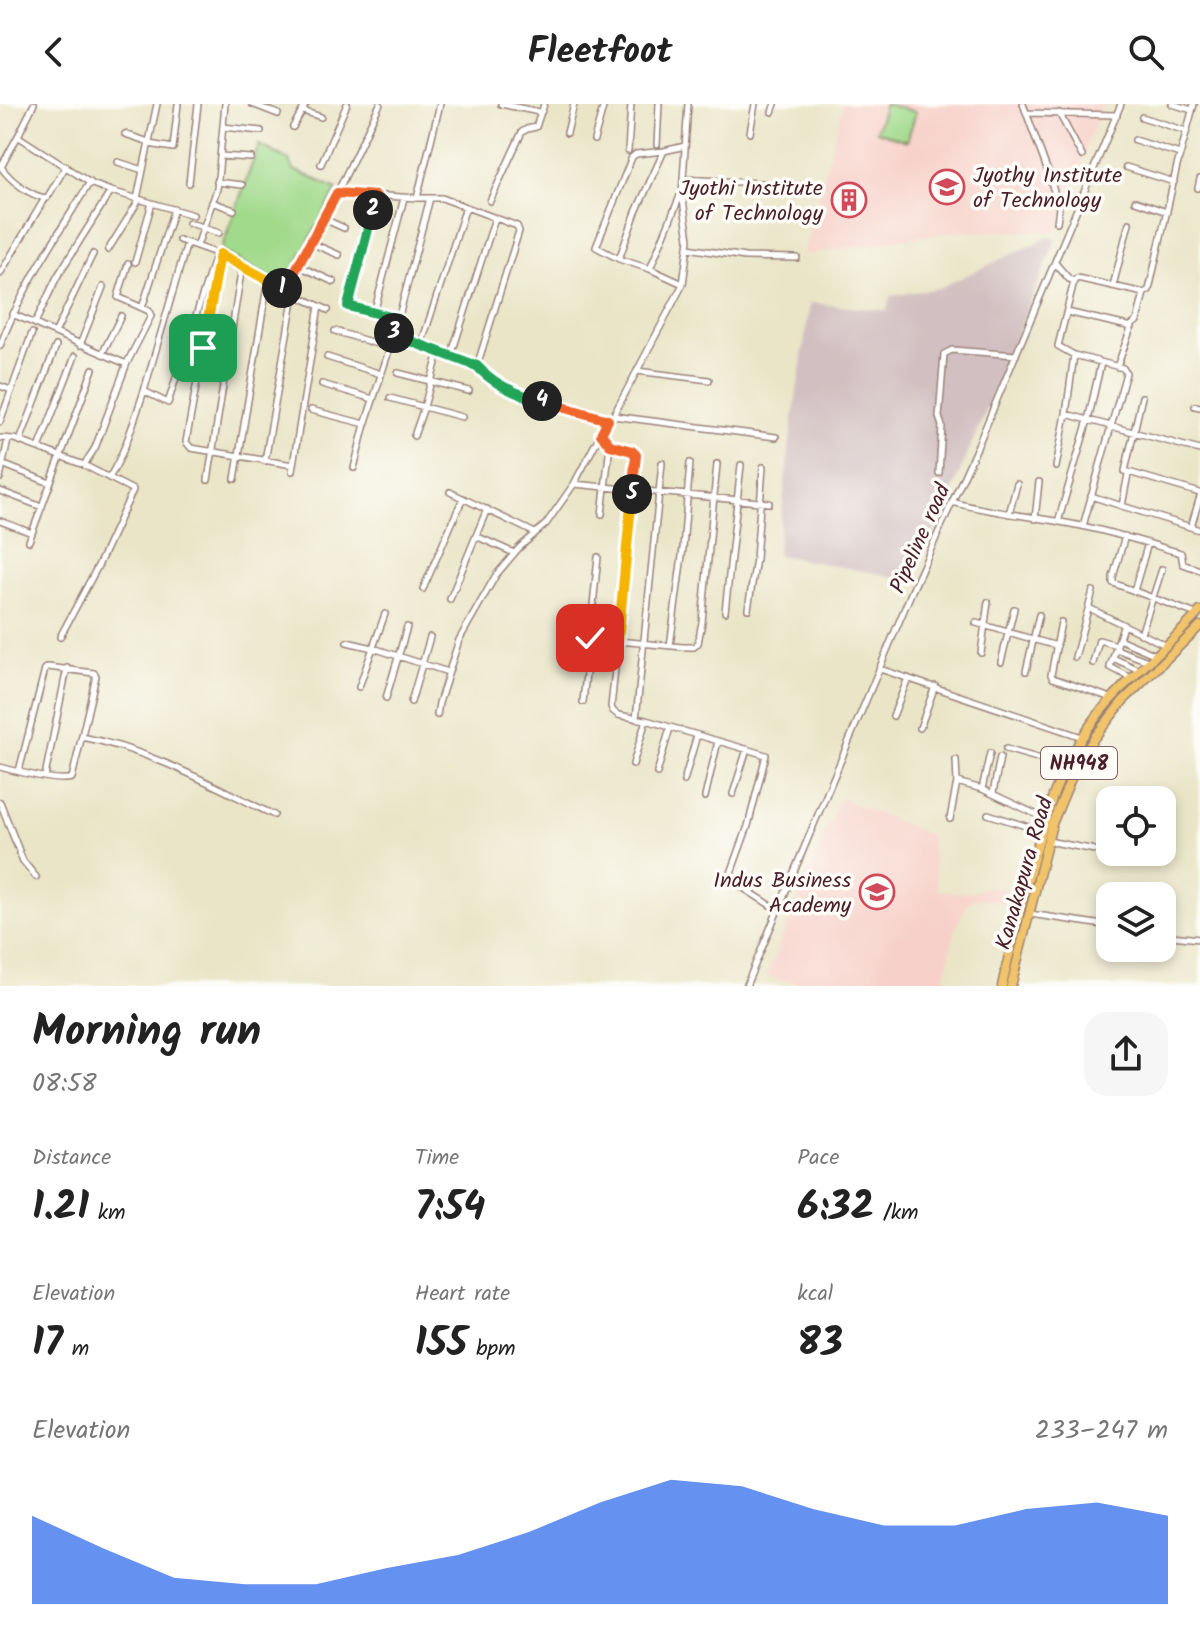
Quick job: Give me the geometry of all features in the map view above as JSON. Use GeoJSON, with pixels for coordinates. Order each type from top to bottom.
{"type":"FeatureCollection","features":[{"type":"Feature","properties":{"kind":"highway","name":"Kanakapura Road"},"geometry":{"type":"LineString","coordinates":[[1002,986],[1044,818],[1065,766],[1112,699],[1199,612]]}},
{"type":"Feature","properties":{"kind":"highway","name":"Kanakapura Road"},"geometry":{"type":"LineString","coordinates":[[1011,986],[1058,807],[1075,769],[1123,701],[1200,626]]}},
{"type":"Feature","properties":{"kind":"highway"},"geometry":{"type":"LineString","coordinates":[[1182,630],[1190,637]]}},
{"type":"Feature","properties":{"kind":"street"},"geometry":{"type":"LineString","coordinates":[[34,104],[1,170],[21,186],[45,198]]}},
{"type":"Feature","properties":{"kind":"street"},"geometry":{"type":"LineString","coordinates":[[108,250],[138,199],[157,104]]}},
{"type":"Feature","properties":{"kind":"street"},"geometry":{"type":"LineString","coordinates":[[125,134],[173,148],[178,104]]}},
{"type":"Feature","properties":{"kind":"street"},"geometry":{"type":"LineString","coordinates":[[189,183],[198,104]]}},
{"type":"Feature","properties":{"kind":"street"},"geometry":{"type":"LineString","coordinates":[[197,246],[217,182],[225,104]]}},
{"type":"Feature","properties":{"kind":"street"},"geometry":{"type":"LineString","coordinates":[[252,104],[278,114]]}},
{"type":"Feature","properties":{"kind":"street"},"geometry":{"type":"LineString","coordinates":[[321,164],[347,104]]}},
{"type":"Feature","properties":{"kind":"street"},"geometry":{"type":"LineString","coordinates":[[285,290],[324,219],[380,104]]}},
{"type":"Feature","properties":{"kind":"street"},"geometry":{"type":"LineString","coordinates":[[417,198],[440,104]]}},
{"type":"Feature","properties":{"kind":"street"},"geometry":{"type":"LineString","coordinates":[[501,104],[541,112]]}},
{"type":"Feature","properties":{"kind":"street"},"geometry":{"type":"LineString","coordinates":[[490,201],[522,132],[536,127],[544,104]]}},
{"type":"Feature","properties":{"kind":"street"},"geometry":{"type":"LineString","coordinates":[[567,133],[574,104]]}},
{"type":"Feature","properties":{"kind":"street"},"geometry":{"type":"LineString","coordinates":[[594,140],[604,104]]}},
{"type":"Feature","properties":{"kind":"street"},"geometry":{"type":"LineString","coordinates":[[628,151],[631,104]]}},
{"type":"Feature","properties":{"kind":"street"},"geometry":{"type":"LineString","coordinates":[[657,145],[659,104]]}},
{"type":"Feature","properties":{"kind":"street"},"geometry":{"type":"LineString","coordinates":[[437,715],[459,640],[496,575],[514,553],[546,524],[574,484],[683,284],[689,239],[682,194],[688,104]]}},
{"type":"Feature","properties":{"kind":"street"},"geometry":{"type":"LineString","coordinates":[[750,133],[755,104]]}},
{"type":"Feature","properties":{"kind":"street"},"geometry":{"type":"LineString","coordinates":[[772,112],[775,104]]}},
{"type":"Feature","properties":{"kind":"street"},"geometry":{"type":"LineString","coordinates":[[1023,104],[1059,208],[1057,222]]}},
{"type":"Feature","properties":{"kind":"street"},"geometry":{"type":"LineString","coordinates":[[1077,104],[1078,114]]}},
{"type":"Feature","properties":{"kind":"street","name":"Pipeline road"},"geometry":{"type":"LineString","coordinates":[[746,986],[1121,104]]}},
{"type":"Feature","properties":{"kind":"street"},"geometry":{"type":"LineString","coordinates":[[1117,367],[1137,321],[1144,293],[1149,290],[1193,107],[1172,104]]}},
{"type":"Feature","properties":{"kind":"street"},"geometry":{"type":"LineString","coordinates":[[293,127],[305,107],[321,117]]}},
{"type":"Feature","properties":{"kind":"street"},"geometry":{"type":"LineString","coordinates":[[1027,113],[1117,115]]}},
{"type":"Feature","properties":{"kind":"street"},"geometry":{"type":"LineString","coordinates":[[1059,113],[1082,156]]}},
{"type":"Feature","properties":{"kind":"street"},"geometry":{"type":"LineString","coordinates":[[1142,117],[1186,131]]}},
{"type":"Feature","properties":{"kind":"street"},"geometry":{"type":"LineString","coordinates":[[223,127],[261,131]]}},
{"type":"Feature","properties":{"kind":"street"},"geometry":{"type":"LineString","coordinates":[[18,136],[90,182],[193,215]]}},
{"type":"Feature","properties":{"kind":"street"},"geometry":{"type":"LineString","coordinates":[[1135,140],[1180,154]]}},
{"type":"Feature","properties":{"kind":"street"},"geometry":{"type":"LineString","coordinates":[[683,284],[596,247],[632,157],[685,146]]}},
{"type":"Feature","properties":{"kind":"street"},"geometry":{"type":"LineString","coordinates":[[619,259],[664,151]]}},
{"type":"Feature","properties":{"kind":"street"},"geometry":{"type":"LineString","coordinates":[[220,156],[251,158]]}},
{"type":"Feature","properties":{"kind":"street"},"geometry":{"type":"LineString","coordinates":[[118,162],[143,170]]}},
{"type":"Feature","properties":{"kind":"street"},"geometry":{"type":"LineString","coordinates":[[0,274],[66,166]]}},
{"type":"Feature","properties":{"kind":"street"},"geometry":{"type":"LineString","coordinates":[[1126,167],[1174,182]]}},
{"type":"Feature","properties":{"kind":"street"},"geometry":{"type":"LineString","coordinates":[[683,179],[813,186]]}},
{"type":"Feature","properties":{"kind":"street"},"geometry":{"type":"LineString","coordinates":[[1198,188],[1200,179]]}},
{"type":"Feature","properties":{"kind":"street"},"geometry":{"type":"LineString","coordinates":[[0,346],[23,293],[90,182]]}},
{"type":"Feature","properties":{"kind":"street"},"geometry":{"type":"LineString","coordinates":[[217,182],[242,185]]}},
{"type":"Feature","properties":{"kind":"street"},"geometry":{"type":"LineString","coordinates":[[37,325],[36,321],[57,277],[111,191]]}},
{"type":"Feature","properties":{"kind":"street"},"geometry":{"type":"LineString","coordinates":[[337,193],[442,198],[517,226],[519,231],[477,366]]}},
{"type":"Feature","properties":{"kind":"street"},"geometry":{"type":"LineString","coordinates":[[650,269],[682,194]]}},
{"type":"Feature","properties":{"kind":"street"},"geometry":{"type":"LineString","coordinates":[[376,196],[348,306],[398,319]]}},
{"type":"Feature","properties":{"kind":"street"},"geometry":{"type":"LineString","coordinates":[[374,313],[404,198]]}},
{"type":"Feature","properties":{"kind":"street"},"geometry":{"type":"LineString","coordinates":[[354,468],[394,335],[430,198]]}},
{"type":"Feature","properties":{"kind":"street"},"geometry":{"type":"LineString","coordinates":[[1135,201],[1167,212]]}},
{"type":"Feature","properties":{"kind":"street"},"geometry":{"type":"LineString","coordinates":[[212,202],[234,210]]}},
{"type":"Feature","properties":{"kind":"street"},"geometry":{"type":"LineString","coordinates":[[84,465],[95,448],[127,363],[150,317],[150,312],[117,295],[132,263],[152,203]]}},
{"type":"Feature","properties":{"kind":"street"},"geometry":{"type":"LineString","coordinates":[[421,345],[466,207]]}},
{"type":"Feature","properties":{"kind":"street"},"geometry":{"type":"LineString","coordinates":[[142,308],[174,209]]}},
{"type":"Feature","properties":{"kind":"street"},"geometry":{"type":"LineString","coordinates":[[451,356],[495,218]]}},
{"type":"Feature","properties":{"kind":"street"},"geometry":{"type":"LineString","coordinates":[[324,219],[344,228]]}},
{"type":"Feature","properties":{"kind":"street"},"geometry":{"type":"LineString","coordinates":[[189,223],[219,233]]}},
{"type":"Feature","properties":{"kind":"street"},"geometry":{"type":"LineString","coordinates":[[1113,286],[1129,223]]}},
{"type":"Feature","properties":{"kind":"street"},"geometry":{"type":"LineString","coordinates":[[144,391],[168,403],[216,253],[179,240]]}},
{"type":"Feature","properties":{"kind":"street"},"geometry":{"type":"LineString","coordinates":[[109,478],[118,464],[144,391],[187,243]]}},
{"type":"Feature","properties":{"kind":"street"},"geometry":{"type":"LineString","coordinates":[[311,243],[339,255]]}},
{"type":"Feature","properties":{"kind":"street"},"geometry":{"type":"LineString","coordinates":[[688,248],[745,257],[797,258]]}},
{"type":"Feature","properties":{"kind":"street"},"geometry":{"type":"LineString","coordinates":[[55,333],[93,254]]}},
{"type":"Feature","properties":{"kind":"street"},"geometry":{"type":"LineString","coordinates":[[319,306],[292,468],[191,448],[186,442],[220,254],[328,310]]}},
{"type":"Feature","properties":{"kind":"street"},"geometry":{"type":"LineString","coordinates":[[1055,263],[1074,281]]}},
{"type":"Feature","properties":{"kind":"street"},"geometry":{"type":"LineString","coordinates":[[208,480],[242,266]]}},
{"type":"Feature","properties":{"kind":"street"},"geometry":{"type":"LineString","coordinates":[[299,266],[334,282]]}},
{"type":"Feature","properties":{"kind":"street"},"geometry":{"type":"LineString","coordinates":[[1083,526],[1126,373],[1123,368],[1074,355],[1058,346],[1074,281],[1077,278],[1144,293]]}},
{"type":"Feature","properties":{"kind":"street"},"geometry":{"type":"LineString","coordinates":[[235,479],[268,280]]}},
{"type":"Feature","properties":{"kind":"street"},"geometry":{"type":"LineString","coordinates":[[80,345],[103,287]]}},
{"type":"Feature","properties":{"kind":"street"},"geometry":{"type":"LineString","coordinates":[[265,461],[294,294]]}},
{"type":"Feature","properties":{"kind":"street"},"geometry":{"type":"LineString","coordinates":[[1067,312],[1132,327]]}},
{"type":"Feature","properties":{"kind":"street"},"geometry":{"type":"LineString","coordinates":[[12,314],[127,363]]}},
{"type":"Feature","properties":{"kind":"street"},"geometry":{"type":"LineString","coordinates":[[102,354],[121,316]]}},
{"type":"Feature","properties":{"kind":"street"},"geometry":{"type":"LineString","coordinates":[[335,331],[390,348]]}},
{"type":"Feature","properties":{"kind":"street"},"geometry":{"type":"LineString","coordinates":[[0,422],[32,333]]}},
{"type":"Feature","properties":{"kind":"street"},"geometry":{"type":"LineString","coordinates":[[394,335],[477,366],[486,376],[521,396],[611,418],[776,437]]}},
{"type":"Feature","properties":{"kind":"street"},"geometry":{"type":"LineString","coordinates":[[20,441],[56,346]]}},
{"type":"Feature","properties":{"kind":"street"},"geometry":{"type":"LineString","coordinates":[[939,473],[944,354],[952,350],[1016,355]]}},
{"type":"Feature","properties":{"kind":"street"},"geometry":{"type":"LineString","coordinates":[[414,436],[439,352]]}},
{"type":"Feature","properties":{"kind":"street"},"geometry":{"type":"LineString","coordinates":[[1056,467],[1074,355]]}},
{"type":"Feature","properties":{"kind":"street"},"geometry":{"type":"LineString","coordinates":[[39,448],[75,356]]}},
{"type":"Feature","properties":{"kind":"street"},"geometry":{"type":"LineString","coordinates":[[327,357],[381,374]]}},
{"type":"Feature","properties":{"kind":"street"},"geometry":{"type":"LineString","coordinates":[[1058,522],[1101,363]]}},
{"type":"Feature","properties":{"kind":"street"},"geometry":{"type":"LineString","coordinates":[[29,541],[93,369]]}},
{"type":"Feature","properties":{"kind":"street"},"geometry":{"type":"LineString","coordinates":[[637,371],[709,380]]}},
{"type":"Feature","properties":{"kind":"street"},"geometry":{"type":"LineString","coordinates":[[398,373],[469,391]]}},
{"type":"Feature","properties":{"kind":"street"},"geometry":{"type":"LineString","coordinates":[[322,384],[373,399]]}},
{"type":"Feature","properties":{"kind":"street"},"geometry":{"type":"LineString","coordinates":[[0,386],[11,390]]}},
{"type":"Feature","properties":{"kind":"street"},"geometry":{"type":"LineString","coordinates":[[1142,397],[1125,471],[1200,495],[1191,527]]}},
{"type":"Feature","properties":{"kind":"street"},"geometry":{"type":"LineString","coordinates":[[390,398],[462,417]]}},
{"type":"Feature","properties":{"kind":"street"},"geometry":{"type":"LineString","coordinates":[[311,410],[365,424]]}},
{"type":"Feature","properties":{"kind":"street"},"geometry":{"type":"LineString","coordinates":[[1066,414],[1200,450]]}},
{"type":"Feature","properties":{"kind":"street"},"geometry":{"type":"LineString","coordinates":[[601,434],[610,445],[635,453],[611,707],[618,715],[646,720],[766,755],[731,878],[778,910]]}},
{"type":"Feature","properties":{"kind":"street"},"geometry":{"type":"LineString","coordinates":[[0,438],[20,441],[84,465],[133,491],[60,637]]}},
{"type":"Feature","properties":{"kind":"street"},"geometry":{"type":"LineString","coordinates":[[0,478],[8,439]]}},
{"type":"Feature","properties":{"kind":"street"},"geometry":{"type":"LineString","coordinates":[[602,514],[610,445]]}},
{"type":"Feature","properties":{"kind":"street"},"geometry":{"type":"LineString","coordinates":[[636,719],[662,463]]}},
{"type":"Feature","properties":{"kind":"street"},"geometry":{"type":"LineString","coordinates":[[670,646],[690,463]]}},
{"type":"Feature","properties":{"kind":"street"},"geometry":{"type":"LineString","coordinates":[[569,635],[670,646],[694,647],[698,643],[717,464]]}},
{"type":"Feature","properties":{"kind":"street"},"geometry":{"type":"LineString","coordinates":[[725,612],[741,465]]}},
{"type":"Feature","properties":{"kind":"street"},"geometry":{"type":"LineString","coordinates":[[3,466],[50,483]]}},
{"type":"Feature","properties":{"kind":"street"},"geometry":{"type":"LineString","coordinates":[[748,609],[756,559],[763,467]]}},
{"type":"Feature","properties":{"kind":"street"},"geometry":{"type":"LineString","coordinates":[[1122,506],[1128,474]]}},
{"type":"Feature","properties":{"kind":"street"},"geometry":{"type":"LineString","coordinates":[[1035,519],[1039,482]]}},
{"type":"Feature","properties":{"kind":"street"},"geometry":{"type":"LineString","coordinates":[[574,484],[769,503]]}},
{"type":"Feature","properties":{"kind":"street"},"geometry":{"type":"LineString","coordinates":[[1009,514],[1017,484]]}},
{"type":"Feature","properties":{"kind":"street"},"geometry":{"type":"LineString","coordinates":[[0,491],[42,507]]}},
{"type":"Feature","properties":{"kind":"street"},"geometry":{"type":"LineString","coordinates":[[450,492],[536,533]]}},
{"type":"Feature","properties":{"kind":"street"},"geometry":{"type":"LineString","coordinates":[[1091,496],[1200,530]]}},
{"type":"Feature","properties":{"kind":"street"},"geometry":{"type":"LineString","coordinates":[[423,589],[463,498]]}},
{"type":"Feature","properties":{"kind":"street"},"geometry":{"type":"LineString","coordinates":[[952,502],[1125,536],[1181,553],[1183,564],[1200,570]]}},
{"type":"Feature","properties":{"kind":"street"},"geometry":{"type":"LineString","coordinates":[[450,599],[487,509]]}},
{"type":"Feature","properties":{"kind":"street"},"geometry":{"type":"LineString","coordinates":[[0,521],[32,533]]}},
{"type":"Feature","properties":{"kind":"street"},"geometry":{"type":"LineString","coordinates":[[476,536],[514,553]]}},
{"type":"Feature","properties":{"kind":"street"},"geometry":{"type":"LineString","coordinates":[[1125,536],[1113,583],[1199,612]]}},
{"type":"Feature","properties":{"kind":"street"},"geometry":{"type":"LineString","coordinates":[[1134,591],[1148,543]]}},
{"type":"Feature","properties":{"kind":"street"},"geometry":{"type":"LineString","coordinates":[[583,702],[598,557]]}},
{"type":"Feature","properties":{"kind":"street"},"geometry":{"type":"LineString","coordinates":[[1141,634],[1162,569]]}},
{"type":"Feature","properties":{"kind":"street"},"geometry":{"type":"LineString","coordinates":[[1075,657],[1093,591]]}},
{"type":"Feature","properties":{"kind":"street"},"geometry":{"type":"LineString","coordinates":[[981,653],[988,602]]}},
{"type":"Feature","properties":{"kind":"street"},"geometry":{"type":"LineString","coordinates":[[1089,608],[1167,646]]}},
{"type":"Feature","properties":{"kind":"street"},"geometry":{"type":"LineString","coordinates":[[1001,662],[1014,609]]}},
{"type":"Feature","properties":{"kind":"street"},"geometry":{"type":"LineString","coordinates":[[359,687],[385,614]]}},
{"type":"Feature","properties":{"kind":"street"},"geometry":{"type":"LineString","coordinates":[[1026,671],[1039,615]]}},
{"type":"Feature","properties":{"kind":"street"},"geometry":{"type":"LineString","coordinates":[[1061,622],[1051,675],[1112,699]]}},
{"type":"Feature","properties":{"kind":"street"},"geometry":{"type":"LineString","coordinates":[[976,623],[1057,646]]}},
{"type":"Feature","properties":{"kind":"street"},"geometry":{"type":"LineString","coordinates":[[1123,625],[1110,667],[1131,678]]}},
{"type":"Feature","properties":{"kind":"street"},"geometry":{"type":"LineString","coordinates":[[386,698],[407,627]]}},
{"type":"Feature","properties":{"kind":"street"},"geometry":{"type":"LineString","coordinates":[[411,702],[430,637]]}},
{"type":"Feature","properties":{"kind":"street"},"geometry":{"type":"LineString","coordinates":[[1093,663],[1099,640],[1153,658]]}},
{"type":"Feature","properties":{"kind":"street"},"geometry":{"type":"LineString","coordinates":[[347,642],[448,672]]}},
{"type":"Feature","properties":{"kind":"street"},"geometry":{"type":"LineString","coordinates":[[1117,644],[1153,658]]}},
{"type":"Feature","properties":{"kind":"street"},"geometry":{"type":"LineString","coordinates":[[1113,658],[1139,670]]}},
{"type":"Feature","properties":{"kind":"street"},"geometry":{"type":"LineString","coordinates":[[45,776],[67,668]]}},
{"type":"Feature","properties":{"kind":"street"},"geometry":{"type":"LineString","coordinates":[[0,767],[19,771],[45,776],[64,780],[72,778],[96,676],[94,673],[67,668],[45,669],[19,771]]}},
{"type":"Feature","properties":{"kind":"street"},"geometry":{"type":"LineString","coordinates":[[880,669],[1083,737]]}},
{"type":"Feature","properties":{"kind":"street"},"geometry":{"type":"LineString","coordinates":[[893,716],[908,678]]}},
{"type":"Feature","properties":{"kind":"street"},"geometry":{"type":"LineString","coordinates":[[920,728],[935,686]]}},
{"type":"Feature","properties":{"kind":"street"},"geometry":{"type":"LineString","coordinates":[[633,764],[646,720]]}},
{"type":"Feature","properties":{"kind":"street"},"geometry":{"type":"LineString","coordinates":[[657,773],[670,727]]}},
{"type":"Feature","properties":{"kind":"street"},"geometry":{"type":"LineString","coordinates":[[684,781],[697,735]]}},
{"type":"Feature","properties":{"kind":"street"},"geometry":{"type":"LineString","coordinates":[[82,737],[168,764],[274,815]]}},
{"type":"Feature","properties":{"kind":"street"},"geometry":{"type":"LineString","coordinates":[[705,797],[718,741]]}},
{"type":"Feature","properties":{"kind":"street"},"geometry":{"type":"LineString","coordinates":[[733,794],[747,749]]}},
{"type":"Feature","properties":{"kind":"street"},"geometry":{"type":"LineString","coordinates":[[1006,749],[1065,766]]}},
{"type":"Feature","properties":{"kind":"street"},"geometry":{"type":"LineString","coordinates":[[982,789],[990,753]]}},
{"type":"Feature","properties":{"kind":"street"},"geometry":{"type":"LineString","coordinates":[[993,793],[1000,757]]}},
{"type":"Feature","properties":{"kind":"street"},"geometry":{"type":"LineString","coordinates":[[950,819],[957,782],[956,760]]}},
{"type":"Feature","properties":{"kind":"street"},"geometry":{"type":"LineString","coordinates":[[957,782],[993,793],[1044,818]]}},
{"type":"Feature","properties":{"kind":"street"},"geometry":{"type":"LineString","coordinates":[[0,802],[23,861],[36,877]]}},
{"type":"Feature","properties":{"kind":"street"},"geometry":{"type":"LineString","coordinates":[[988,814],[1041,831]]}},
{"type":"Feature","properties":{"kind":"street"},"geometry":{"type":"LineString","coordinates":[[1048,841],[1096,850]]}},
{"type":"Feature","properties":{"kind":"street"},"geometry":{"type":"LineString","coordinates":[[1029,913],[1096,924]]}},
{"type":"Feature","properties":{"kind":"street"},"geometry":{"type":"LineString","coordinates":[[1176,936],[1200,939]]}},
{"type":"Feature","properties":{"kind":"shaded area","name":"Jyothy Institute of Technology"},"geometry":{"type":"Polygon","coordinates":[[[843,104],[1102,104],[1057,231],[950,232],[803,255],[843,104]]]}},
{"type":"Feature","properties":{"kind":"shaded area"},"geometry":{"type":"Polygon","coordinates":[[[1049,237],[1056,240],[913,580],[777,555],[810,303],[887,311],[890,296],[939,288],[1049,237]]]}},
{"type":"Feature","properties":{"kind":"shaded area","name":"Indus Business Academy"},"geometry":{"type":"Polygon","coordinates":[[[840,798],[930,835],[938,891],[969,893],[988,887],[1013,891],[1010,903],[981,898],[968,902],[956,928],[943,986],[817,986],[766,977],[840,798]]]}},
{"type":"Feature","properties":{"kind":"green space"},"geometry":{"type":"Polygon","coordinates":[[[885,104],[916,112],[907,141],[876,131],[885,104]]]}},
{"type":"Feature","properties":{"kind":"green space"},"geometry":{"type":"Polygon","coordinates":[[[259,145],[289,160],[294,170],[337,189],[285,286],[221,250],[259,145]]]}},
{"type":"Feature","properties":{"kind":"place","name":"Jyothy Institute of Technology"},"geometry":{"type":"Point","coordinates":[947,187]}},
{"type":"Feature","properties":{"kind":"place","name":"Jyothi Institute of Technology"},"geometry":{"type":"Point","coordinates":[849,200]}},
{"type":"Feature","properties":{"kind":"place","name":"Indus Business Academy"},"geometry":{"type":"Point","coordinates":[877,892]}},
{"type":"Feature","properties":{"kind":"route"},"geometry":{"type":"LineString","coordinates":[[203,348],[220,254],[285,290],[337,193],[376,196],[348,306],[398,319],[394,335],[477,366],[486,376],[521,396],[608,420],[601,434],[604,439],[610,445],[636,455],[618,641],[590,638]]}}]}
